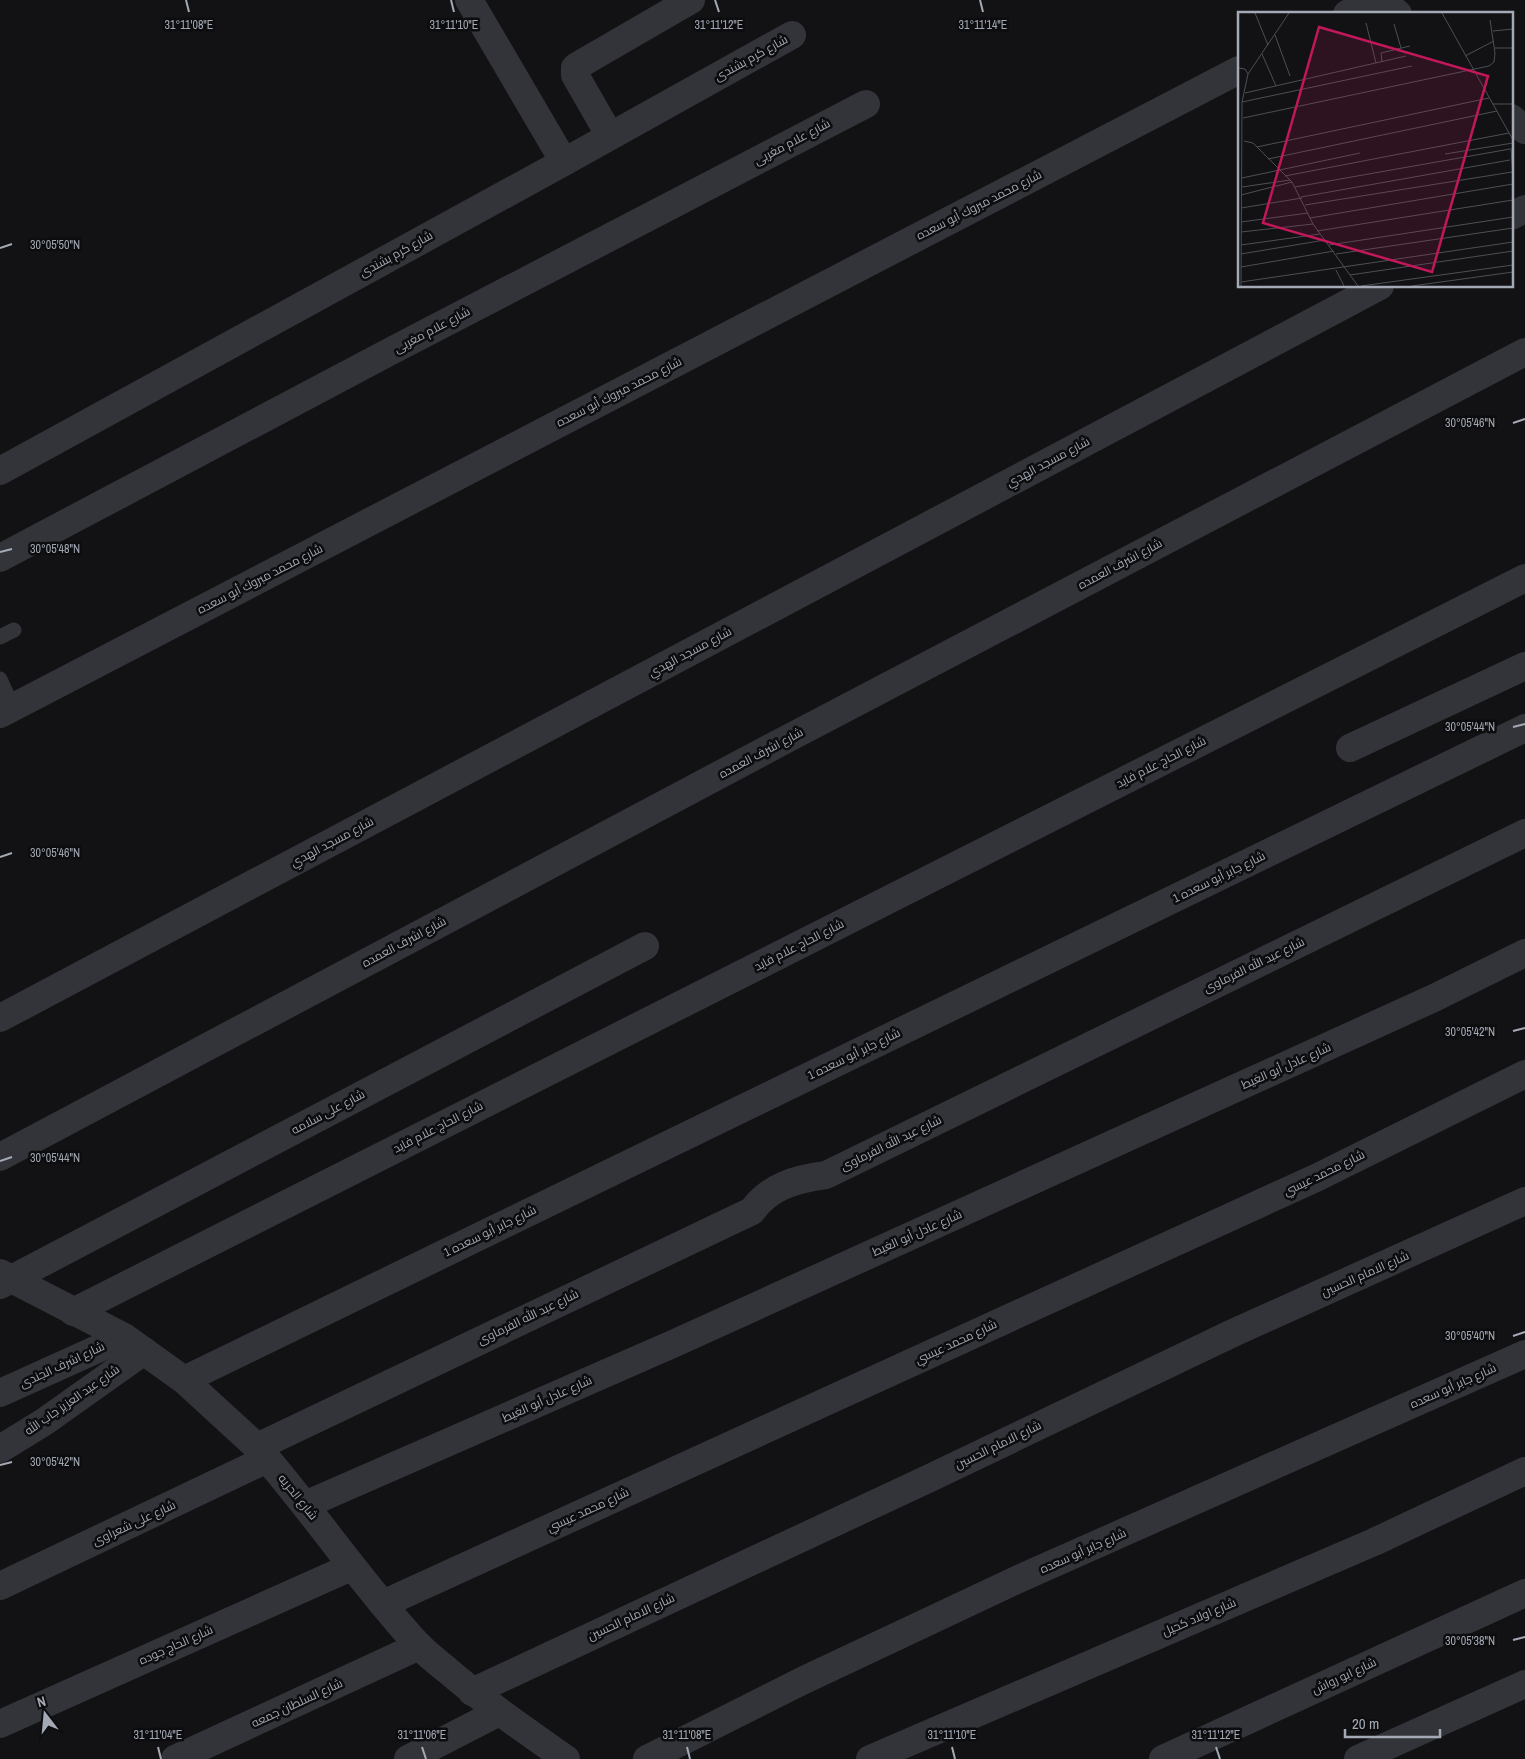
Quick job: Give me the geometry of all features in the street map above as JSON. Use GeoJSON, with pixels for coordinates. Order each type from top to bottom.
{"type":"FeatureCollection","features":[{"type":"Feature","properties":{"kind":"street"},"geometry":{"type":"LineString","coordinates":[[469,0],[564,162]]}},
{"type":"Feature","properties":{"kind":"street"},"geometry":{"type":"LineString","coordinates":[[610,136],[575,75],[574,68],[691,0]]}},
{"type":"Feature","properties":{"kind":"street"},"geometry":{"type":"LineString","coordinates":[[1351,12],[1374,0]]}},
{"type":"Feature","properties":{"kind":"street"},"geometry":{"type":"LineString","coordinates":[[1382,0],[1396,12]]}},
{"type":"Feature","properties":{"kind":"street","name":"شارع كرم بشندى"},"geometry":{"type":"LineString","coordinates":[[0,471],[792,35]]}},
{"type":"Feature","properties":{"kind":"street","name":"شارع محمد مبروك أبو سعده"},"geometry":{"type":"LineString","coordinates":[[7,711],[1238,71]]}},
{"type":"Feature","properties":{"kind":"street","name":"شارع علام مغربى"},"geometry":{"type":"LineString","coordinates":[[0,558],[393,350],[866,104]]}},
{"type":"Feature","properties":{"kind":"street"},"geometry":{"type":"LineString","coordinates":[[1512,119],[1525,130]]}},
{"type":"Feature","properties":{"kind":"street"},"geometry":{"type":"LineString","coordinates":[[1512,216],[1525,209]]}},
{"type":"Feature","properties":{"kind":"street","name":"شارع مسجد الهدي"},"geometry":{"type":"LineString","coordinates":[[0,1018],[1376,288]]}},
{"type":"Feature","properties":{"kind":"street","name":"شارع اشرف العمده"},"geometry":{"type":"LineString","coordinates":[[0,1157],[792,736],[1525,352]]}},
{"type":"Feature","properties":{"kind":"street","name":"شارع الحاج علام فايد"},"geometry":{"type":"LineString","coordinates":[[73,1312],[1525,578]]}},
{"type":"Feature","properties":{"kind":"street"},"geometry":{"type":"LineString","coordinates":[[1350,748],[1525,666]]}},
{"type":"Feature","properties":{"kind":"street","name":"شارع جابر أبو سعده 1"},"geometry":{"type":"LineString","coordinates":[[184,1380],[1525,728]]}},
{"type":"Feature","properties":{"kind":"street","name":"شارع عبد الله الفرماوى"},"geometry":{"type":"LineString","coordinates":[[262,1453],[752,1211],[766,1195],[784,1185],[804,1178],[826,1175],[1525,833]]}},
{"type":"Feature","properties":{"kind":"street","name":"شارع على سلامه"},"geometry":{"type":"LineString","coordinates":[[4,1279],[645,946]]}},
{"type":"Feature","properties":{"kind":"street","name":"شارع عادل أبو الغيط"},"geometry":{"type":"LineString","coordinates":[[305,1505],[675,1343],[1416,1006],[1525,954]]}},
{"type":"Feature","properties":{"kind":"street","name":"شارع محمد عيسي"},"geometry":{"type":"LineString","coordinates":[[384,1604],[1318,1177],[1525,1074]]}},
{"type":"Feature","properties":{"kind":"street","name":"شارع الامام الحسين"},"geometry":{"type":"LineString","coordinates":[[472,1692],[921,1482],[1233,1333],[1525,1201]]}},
{"type":"Feature","properties":{"kind":"street","name":"شارع الحريه"},"geometry":{"type":"LineString","coordinates":[[4,1279],[134,1344],[184,1380],[262,1453],[305,1505],[352,1567],[419,1646],[472,1692],[557,1757]]}},
{"type":"Feature","properties":{"kind":"street","name":"شارع اشرف الجندى"},"geometry":{"type":"LineString","coordinates":[[0,1393],[134,1344]]}},
{"type":"Feature","properties":{"kind":"street","name":"شارع عبد العزيز جاب الله"},"geometry":{"type":"LineString","coordinates":[[0,1449],[44,1422],[134,1344]]}},
{"type":"Feature","properties":{"kind":"street","name":"شارع جابر أبو سعده"},"geometry":{"type":"LineString","coordinates":[[648,1759],[802,1681],[1023,1577],[1525,1354]]}},
{"type":"Feature","properties":{"kind":"street","name":"شارع على شعراوى"},"geometry":{"type":"LineString","coordinates":[[0,1586],[262,1453]]}},
{"type":"Feature","properties":{"kind":"street","name":"شارع اولاد كحيل"},"geometry":{"type":"LineString","coordinates":[[870,1759],[1374,1542],[1525,1471]]}},
{"type":"Feature","properties":{"kind":"street","name":"شارع الحاج جوده"},"geometry":{"type":"LineString","coordinates":[[0,1724],[352,1567]]}},
{"type":"Feature","properties":{"kind":"street","name":"شارع ابو رواش"},"geometry":{"type":"LineString","coordinates":[[1163,1759],[1525,1594]]}},
{"type":"Feature","properties":{"kind":"street","name":"شارع السلطان جمعه"},"geometry":{"type":"LineString","coordinates":[[175,1759],[419,1646]]}},
{"type":"Feature","properties":{"kind":"street"},"geometry":{"type":"LineString","coordinates":[[1358,1759],[1525,1684]]}},
{"type":"Feature","properties":{"kind":"street"},"geometry":{"type":"LineString","coordinates":[[408,1759],[499,1712]]}},
{"type":"Feature","properties":{"kind":"lane"},"geometry":{"type":"LineString","coordinates":[[0,637],[14,630]]}},
{"type":"Feature","properties":{"kind":"lane"},"geometry":{"type":"LineString","coordinates":[[0,679],[7,711]]}}]}
